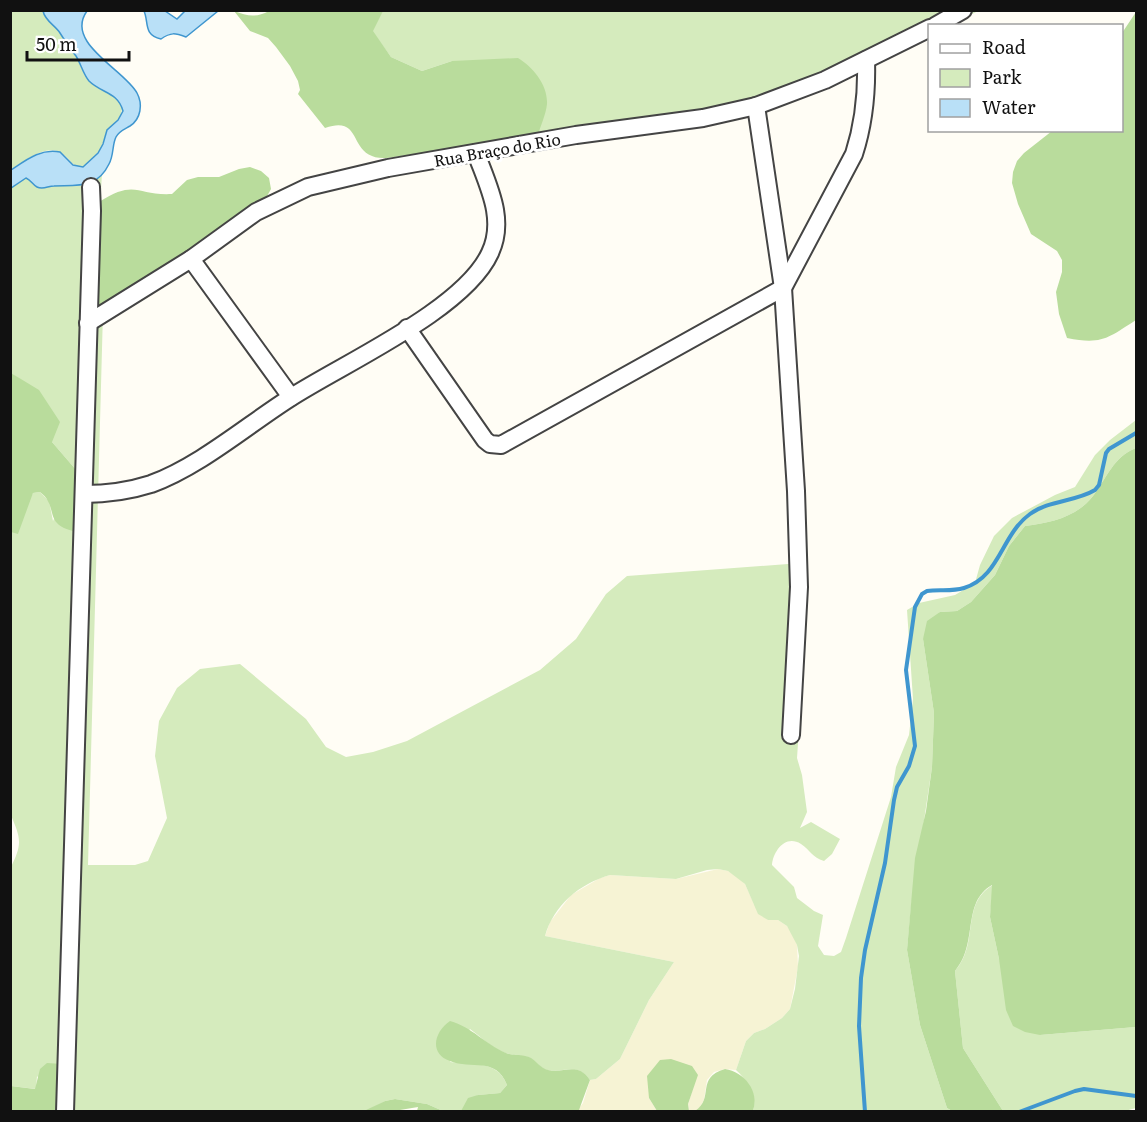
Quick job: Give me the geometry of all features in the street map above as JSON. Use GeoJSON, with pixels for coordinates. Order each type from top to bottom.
{"type":"FeatureCollection","features":[{"type":"Feature","properties":{"kind":"street"},"geometry":{"type":"LineString","coordinates":[[938,24],[963,10]]}},
{"type":"Feature","properties":{"kind":"street","name":"Rua Braço do Rio"},"geometry":{"type":"LineString","coordinates":[[88,323],[191,259],[256,212],[308,187],[388,168],[576,135],[703,118],[756,106],[825,80],[928,29]]}},
{"type":"Feature","properties":{"kind":"street"},"geometry":{"type":"LineString","coordinates":[[407,328],[485,440],[490,444],[501,445],[783,288],[854,154],[866,103],[866,60]]}},
{"type":"Feature","properties":{"kind":"street"},"geometry":{"type":"LineString","coordinates":[[756,106],[783,288],[796,491],[799,587],[791,735]]}},
{"type":"Feature","properties":{"kind":"street"},"geometry":{"type":"LineString","coordinates":[[84,494],[106,494],[152,483],[206,454],[291,397],[442,306],[478,272],[496,240],[497,214],[476,153]]}},
{"type":"Feature","properties":{"kind":"street"},"geometry":{"type":"LineString","coordinates":[[65,1112],[91,187]]}},
{"type":"Feature","properties":{"kind":"street"},"geometry":{"type":"LineString","coordinates":[[191,259],[291,397]]}},
{"type":"Feature","properties":{"kind":"shaded area"},"geometry":{"type":"Polygon","coordinates":[[[718,869],[728,871],[738,877],[745,884],[754,904],[768,920],[778,920],[787,926],[793,935],[797,945],[798,967],[790,1009],[782,1018],[754,1033],[746,1041],[736,1070],[725,1069],[714,1072],[707,1080],[704,1100],[699,1109],[695,1111],[689,1111],[688,1104],[697,1075],[649,1098],[657,1111],[577,1111],[583,1103],[590,1080],[596,1079],[620,1059],[649,1000],[674,962],[545,936],[550,922],[571,895],[600,878],[610,875],[676,879],[718,869]]]}},
{"type":"Feature","properties":{"kind":"green space"},"geometry":{"type":"Polygon","coordinates":[[[383,10],[978,11],[952,24],[928,24],[928,34],[730,118],[538,136],[483,61],[452,61],[422,71],[391,57],[372,31],[383,10]]]}},
{"type":"Feature","properties":{"kind":"green space"},"geometry":{"type":"Polygon","coordinates":[[[11,11],[43,11],[76,56],[85,76],[100,89],[116,97],[122,107],[121,116],[107,130],[101,149],[83,167],[74,164],[58,151],[51,150],[36,154],[11,170],[11,11]]]}},
{"type":"Feature","properties":{"kind":"green space"},"geometry":{"type":"Polygon","coordinates":[[[234,11],[252,16],[269,11],[383,11],[373,31],[391,57],[422,71],[452,61],[518,58],[534,72],[542,83],[547,97],[538,136],[387,158],[374,157],[360,147],[353,134],[344,126],[336,125],[325,128],[298,94],[300,90],[298,81],[276,47],[268,38],[250,31],[234,11]]]}},
{"type":"Feature","properties":{"kind":"green space"},"geometry":{"type":"Polygon","coordinates":[[[1136,12],[1136,320],[1104,338],[1079,340],[1067,338],[1059,314],[1056,292],[1062,272],[1062,260],[1057,251],[1031,234],[1018,204],[1012,183],[1013,172],[1017,161],[1024,153],[1051,132],[1123,132],[1123,32],[1136,12]]]}},
{"type":"Feature","properties":{"kind":"green space"},"geometry":{"type":"Polygon","coordinates":[[[250,167],[261,171],[269,178],[271,189],[266,198],[213,242],[103,312],[95,296],[99,202],[129,189],[172,194],[187,180],[198,177],[219,177],[250,167]]]}},
{"type":"Feature","properties":{"kind":"green space"},"geometry":{"type":"Polygon","coordinates":[[[102,173],[95,296],[103,312],[88,865],[135,865],[148,861],[167,818],[155,756],[159,721],[177,688],[200,669],[240,664],[306,719],[326,747],[346,757],[373,752],[407,741],[540,670],[576,639],[606,594],[627,576],[801,563],[807,614],[797,758],[802,775],[807,812],[800,828],[811,822],[840,839],[832,854],[824,861],[814,856],[801,844],[790,841],[777,850],[772,865],[794,887],[797,898],[823,915],[818,946],[824,955],[834,956],[841,952],[846,938],[891,797],[896,767],[909,735],[913,699],[907,610],[919,603],[955,595],[975,583],[980,565],[994,536],[1012,518],[1075,487],[1095,455],[1136,420],[1136,448],[1116,462],[1087,503],[1062,518],[1025,526],[1009,546],[995,575],[971,602],[957,611],[940,612],[923,639],[934,713],[932,767],[911,907],[907,950],[920,1025],[947,1108],[952,1111],[753,1111],[753,1094],[736,1070],[746,1041],[754,1033],[782,1018],[790,1009],[799,956],[797,945],[787,926],[778,920],[768,920],[758,914],[745,884],[728,871],[718,869],[676,879],[610,875],[588,884],[569,897],[561,905],[549,925],[545,936],[674,962],[649,1000],[620,1059],[596,1079],[590,1080],[580,1071],[547,1070],[528,1057],[511,1055],[499,1050],[470,1029],[450,1062],[483,1065],[491,1068],[503,1077],[507,1085],[500,1093],[478,1095],[461,1111],[443,1111],[427,1104],[395,1099],[385,1101],[364,1112],[65,1111],[37,1076],[36,1089],[11,1086],[10,869],[19,847],[19,841],[10,813],[11,532],[33,493],[40,492],[49,501],[53,521],[77,471],[52,442],[24,382],[11,373],[10,188],[26,178],[45,188],[82,185],[96,180],[102,173]]]}},
{"type":"Feature","properties":{"kind":"green space"},"geometry":{"type":"Polygon","coordinates":[[[11,373],[39,390],[60,422],[52,442],[77,471],[82,518],[73,531],[58,524],[46,497],[40,492],[33,493],[18,534],[11,532],[11,373]]]}},
{"type":"Feature","properties":{"kind":"green space"},"geometry":{"type":"Polygon","coordinates":[[[1136,448],[1136,1027],[1040,1035],[1025,1032],[1013,1026],[1006,1010],[990,917],[992,885],[982,893],[977,902],[967,948],[955,971],[963,1048],[1003,1111],[952,1111],[947,1108],[920,1025],[907,950],[915,858],[926,811],[932,767],[934,713],[923,639],[927,621],[940,612],[957,611],[971,602],[995,575],[1009,546],[1025,526],[1053,521],[1079,509],[1093,496],[1116,462],[1136,448]]]}},
{"type":"Feature","properties":{"kind":"green space"},"geometry":{"type":"Polygon","coordinates":[[[993,885],[990,917],[999,959],[1040,1035],[1136,1027],[1136,1108],[1121,1112],[1003,1111],[963,1048],[955,971],[967,948],[977,903],[983,893],[993,885]]]}},
{"type":"Feature","properties":{"kind":"green space"},"geometry":{"type":"Polygon","coordinates":[[[450,1021],[465,1027],[498,1049],[509,1054],[529,1057],[545,1069],[554,1071],[570,1069],[585,1074],[590,1080],[579,1110],[577,1112],[461,1111],[468,1098],[500,1093],[507,1085],[502,1076],[490,1067],[450,1061],[439,1053],[436,1047],[438,1036],[450,1021]]]}},
{"type":"Feature","properties":{"kind":"green space"},"geometry":{"type":"Polygon","coordinates":[[[671,1059],[692,1066],[698,1075],[688,1104],[689,1111],[657,1111],[649,1098],[647,1076],[660,1060],[671,1059]]]}},
{"type":"Feature","properties":{"kind":"green space"},"geometry":{"type":"Polygon","coordinates":[[[47,1063],[62,1064],[65,1111],[11,1112],[11,1086],[35,1089],[40,1069],[47,1063]]]}},
{"type":"Feature","properties":{"kind":"green space"},"geometry":{"type":"Polygon","coordinates":[[[725,1069],[738,1074],[749,1084],[754,1096],[753,1111],[695,1111],[704,1100],[710,1078],[725,1069]]]}},
{"type":"Feature","properties":{"kind":"green space"},"geometry":{"type":"Polygon","coordinates":[[[395,1099],[427,1104],[443,1111],[417,1111],[418,1107],[394,1111],[364,1111],[395,1099]]]}},
{"type":"Feature","properties":{"kind":"water"},"geometry":{"type":"Polygon","coordinates":[[[43,11],[87,11],[82,23],[83,34],[99,55],[137,93],[140,111],[134,123],[117,135],[109,164],[99,178],[93,182],[41,188],[26,178],[11,188],[11,170],[40,153],[60,152],[73,165],[83,167],[98,153],[107,130],[118,120],[123,111],[113,96],[89,81],[76,56],[43,11]]]}},
{"type":"Feature","properties":{"kind":"water"},"geometry":{"type":"Polygon","coordinates":[[[144,11],[165,11],[177,19],[185,11],[218,11],[186,37],[173,34],[161,39],[149,31],[144,11]]]}},
{"type":"Feature","properties":{"kind":"waterway"},"geometry":{"type":"LineString","coordinates":[[865,1112],[859,1026],[861,978],[865,950],[885,863],[897,787],[909,766],[915,746],[906,670],[915,607],[922,594],[927,591],[959,589],[976,583],[993,565],[1020,523],[1037,509],[1095,490],[1099,485],[1106,453],[1136,433]]}},
{"type":"Feature","properties":{"kind":"waterway"},"geometry":{"type":"LineString","coordinates":[[1019,1112],[1084,1089],[1136,1096]]}}]}
